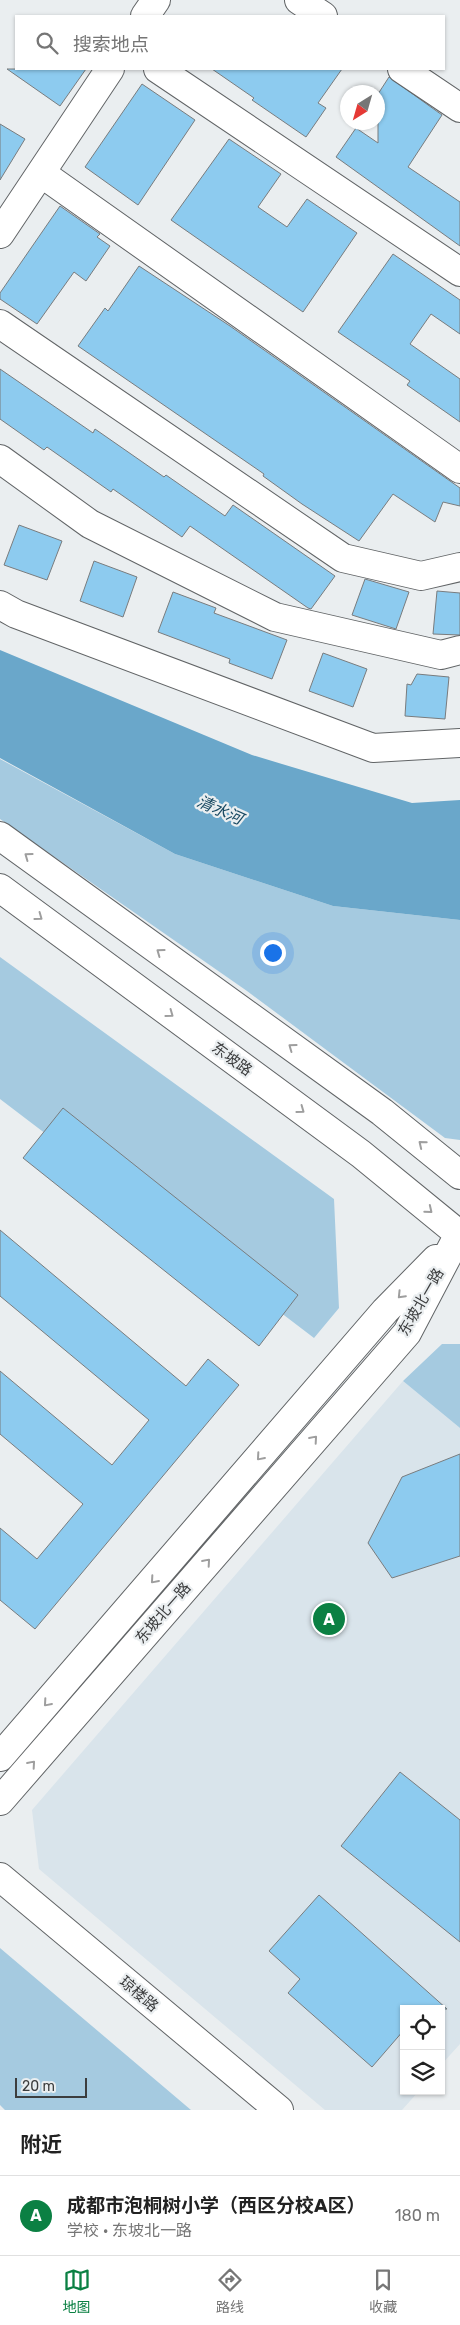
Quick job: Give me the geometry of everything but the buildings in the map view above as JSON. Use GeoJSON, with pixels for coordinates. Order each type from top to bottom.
{"type":"FeatureCollection","features":[{"type":"Feature","properties":{"kind":"street"},"geometry":{"type":"LineString","coordinates":[[146,15],[156,0]]}},
{"type":"Feature","properties":{"kind":"street"},"geometry":{"type":"LineString","coordinates":[[299,0],[322,15]]}},
{"type":"Feature","properties":{"kind":"street"},"geometry":{"type":"LineString","coordinates":[[0,234],[109,70]]}},
{"type":"Feature","properties":{"kind":"street"},"geometry":{"type":"LineString","coordinates":[[159,70],[460,272]]}},
{"type":"Feature","properties":{"kind":"street"},"geometry":{"type":"LineString","coordinates":[[403,70],[460,108]]}},
{"type":"Feature","properties":{"kind":"street"},"geometry":{"type":"LineString","coordinates":[[40,173],[460,469]]}},
{"type":"Feature","properties":{"kind":"street"},"geometry":{"type":"LineString","coordinates":[[0,324],[343,558],[421,576],[460,567]]}},
{"type":"Feature","properties":{"kind":"street"},"geometry":{"type":"LineString","coordinates":[[0,459],[90,524],[276,617],[441,655],[460,650]]}},
{"type":"Feature","properties":{"kind":"street"},"geometry":{"type":"LineString","coordinates":[[0,605],[16,614],[373,748],[460,743]]}},
{"type":"Feature","properties":{"kind":"street"},"geometry":{"type":"LineString","coordinates":[[0,836],[382,1112],[460,1174]]}},
{"type":"Feature","properties":{"kind":"street","name":"东坡路"},"geometry":{"type":"LineString","coordinates":[[0,888],[361,1154],[460,1234]]}},
{"type":"Feature","properties":{"kind":"street","name":"东坡北一路"},"geometry":{"type":"LineString","coordinates":[[0,1758],[386,1312],[460,1234]]}},
{"type":"Feature","properties":{"kind":"street","name":"东坡北一路"},"geometry":{"type":"LineString","coordinates":[[0,1800],[407,1332],[460,1234]]}},
{"type":"Feature","properties":{"kind":"street","name":"琼楼路"},"geometry":{"type":"LineString","coordinates":[[0,1877],[279,2110]]}},
{"type":"Feature","properties":{"kind":"shaded area"},"geometry":{"type":"Polygon","coordinates":[[[0,759],[175,854],[333,906],[460,920],[460,1140],[445,1138],[247,991],[0,819],[0,759]]]}},
{"type":"Feature","properties":{"kind":"shaded area"},"geometry":{"type":"Polygon","coordinates":[[[0,957],[334,1199],[339,1308],[314,1338],[0,1099],[0,957]]]}},
{"type":"Feature","properties":{"kind":"shaded area"},"geometry":{"type":"Polygon","coordinates":[[[442,1344],[460,1344],[460,1428],[403,1381],[442,1344]]]}},
{"type":"Feature","properties":{"kind":"shaded area"},"geometry":{"type":"Polygon","coordinates":[[[403,1381],[460,1428],[460,2044],[445,2061],[445,2005],[400,2005],[400,2095],[415,2095],[402,2110],[325,2110],[39,1869],[32,1810],[403,1381]]]}},
{"type":"Feature","properties":{"kind":"shaded area"},"geometry":{"type":"Polygon","coordinates":[[[0,1948],[191,2110],[5,2110],[0,2105],[0,1948]]]}},
{"type":"Feature","properties":{"kind":"water","name":"清水河"},"geometry":{"type":"Polygon","coordinates":[[[0,650],[252,755],[412,803],[460,800],[460,920],[333,906],[175,854],[0,758],[0,650]]]}},
{"type":"Feature","properties":{"kind":"place","name":"成都市泡桐树小学（西区分校A区）"},"geometry":{"type":"Point","coordinates":[329,1619]}}]}
